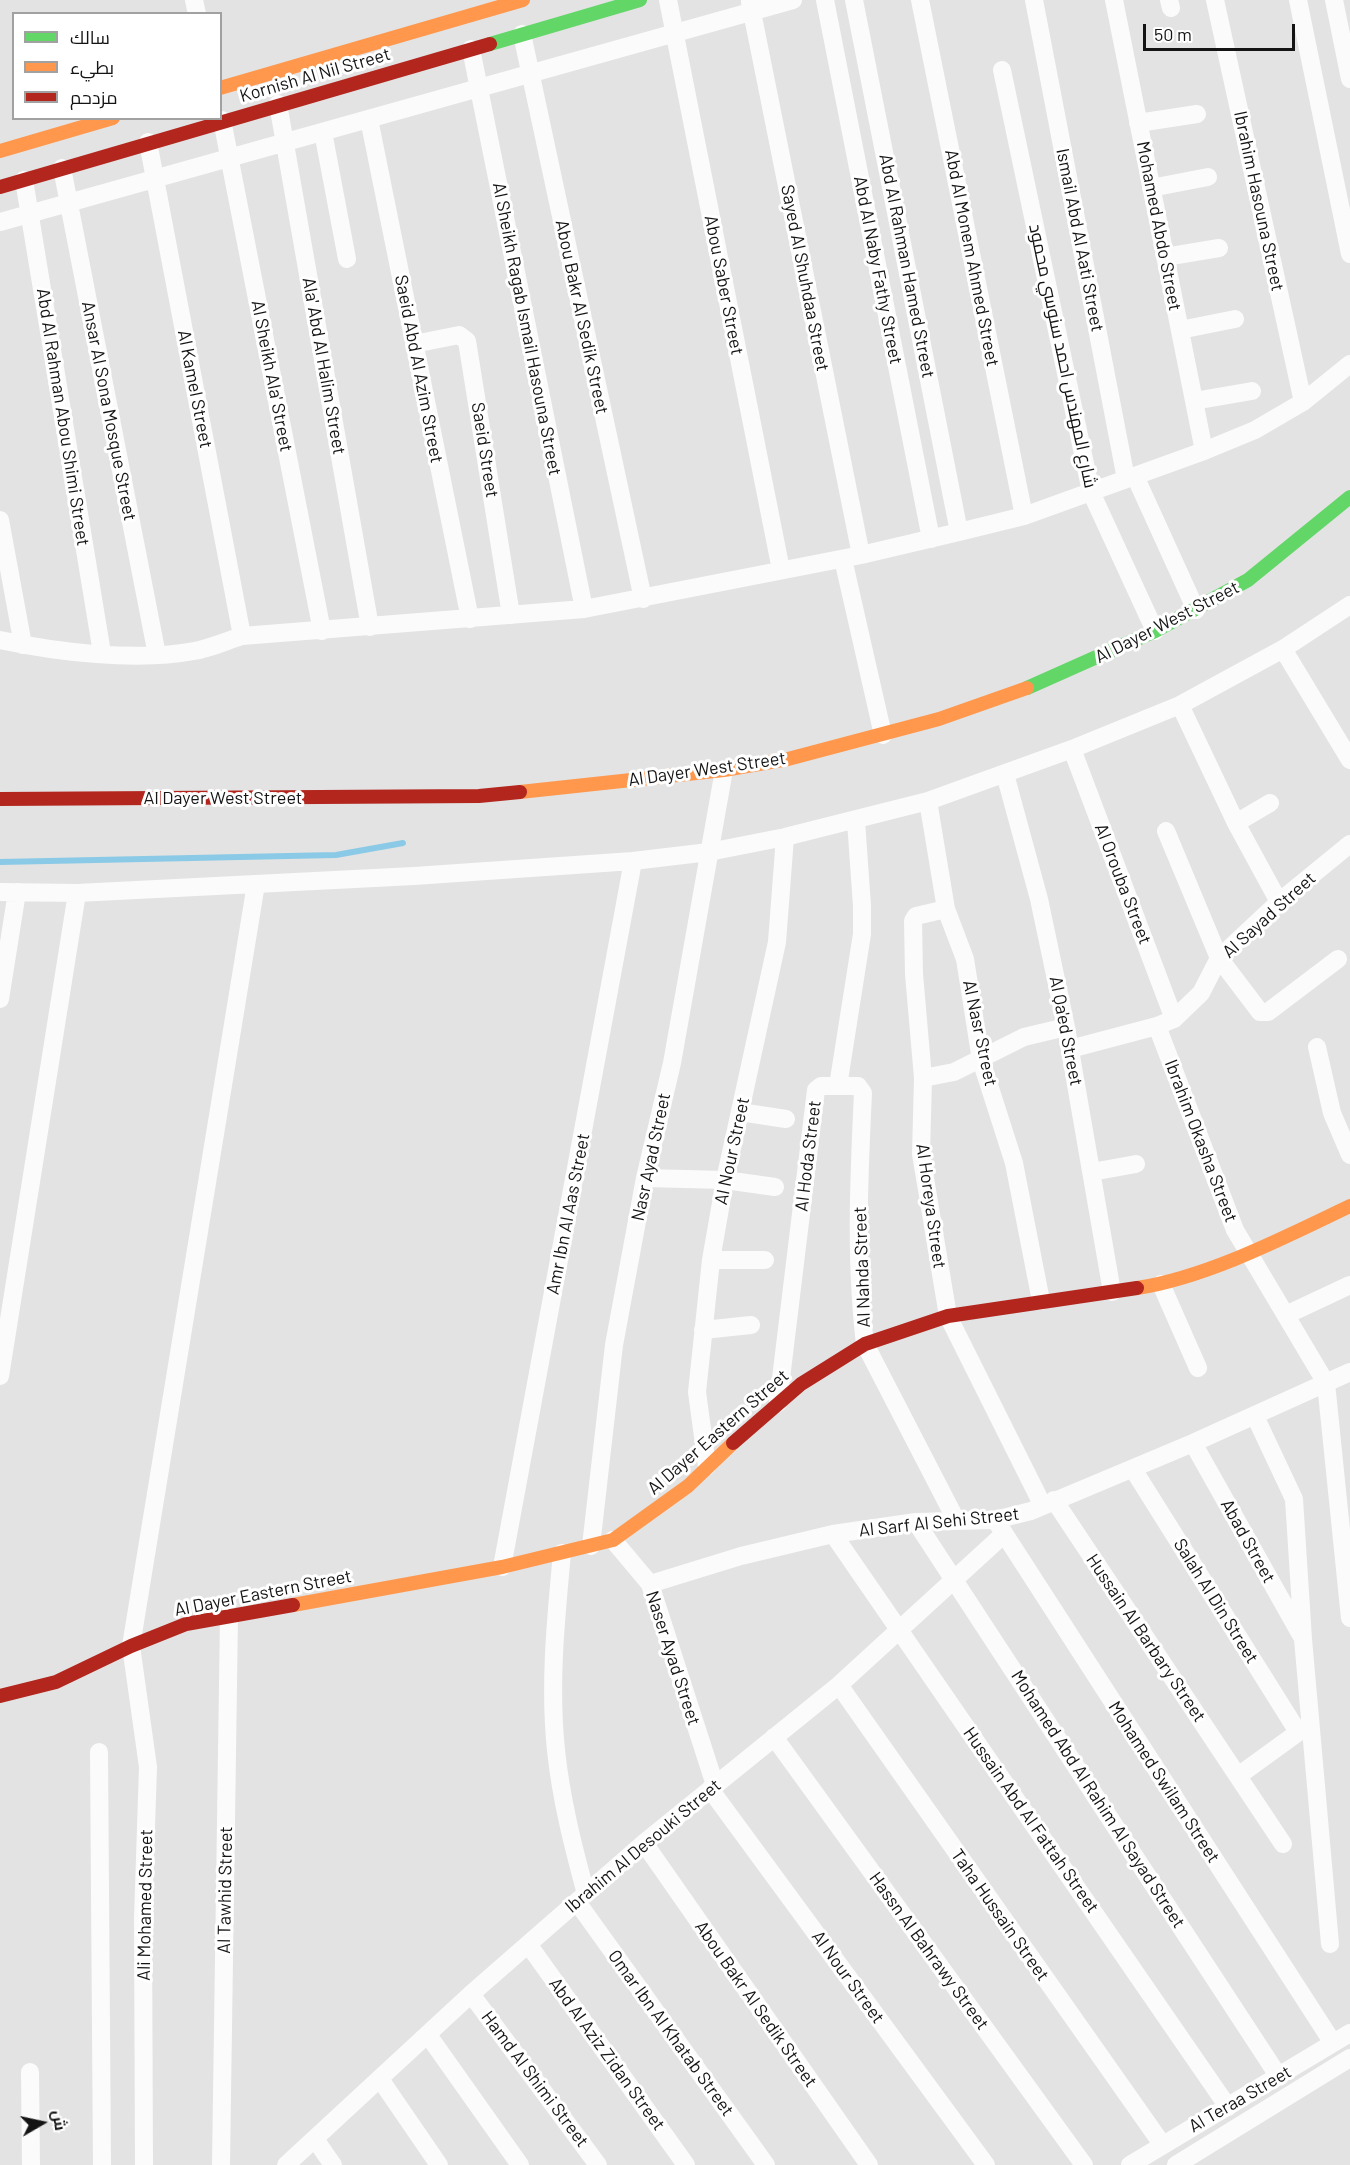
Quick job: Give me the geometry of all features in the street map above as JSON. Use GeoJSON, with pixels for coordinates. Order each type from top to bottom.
{"type":"FeatureCollection","features":[{"type":"Feature","properties":{"kind":"main road","name":"Kornish Al Nil Street"},"geometry":{"type":"LineString","coordinates":[[222,87],[523,0]]}},
{"type":"Feature","properties":{"kind":"main road","name":"Kornish Al Nil Street"},"geometry":{"type":"LineString","coordinates":[[0,187],[222,120],[640,0]]}},
{"type":"Feature","properties":{"kind":"main road"},"geometry":{"type":"LineString","coordinates":[[0,151],[106,120]]}},
{"type":"Feature","properties":{"kind":"main road","name":"Al Dayer West Street"},"geometry":{"type":"LineString","coordinates":[[0,799],[479,796],[724,770],[788,759],[883,735],[1012,694],[1155,631],[1248,580],[1350,497]]}},
{"type":"Feature","properties":{"kind":"main road","name":"Al Dayer Eastern Street"},"geometry":{"type":"LineString","coordinates":[[0,1696],[56,1682],[131,1646],[186,1624],[502,1567],[613,1540],[688,1486],[707,1466],[778,1403],[816,1373],[865,1344],[948,1316],[1161,1284],[1249,1253],[1350,1206]]}},
{"type":"Feature","properties":{"kind":"street","name":"Abou Saber Street"},"geometry":{"type":"LineString","coordinates":[[668,0],[781,570]]}},
{"type":"Feature","properties":{"kind":"street"},"geometry":{"type":"LineString","coordinates":[[0,222],[674,34],[751,6],[793,0]]}},
{"type":"Feature","properties":{"kind":"street","name":"Abd Al Naby Fathy Street"},"geometry":{"type":"LineString","coordinates":[[825,0],[931,539]]}},
{"type":"Feature","properties":{"kind":"street","name":"Abd Al Rahman Hamed Street"},"geometry":{"type":"LineString","coordinates":[[854,0],[959,532]]}},
{"type":"Feature","properties":{"kind":"street","name":"Abd Al Monem Ahmed Street"},"geometry":{"type":"LineString","coordinates":[[920,0],[1024,516]]}},
{"type":"Feature","properties":{"kind":"street","name":"Ismail Abd Al Aati Street"},"geometry":{"type":"LineString","coordinates":[[1034,0],[1130,478],[1196,610]]}},
{"type":"Feature","properties":{"kind":"street","name":"Mohamed Abdo Street"},"geometry":{"type":"LineString","coordinates":[[1114,0],[1204,451]]}},
{"type":"Feature","properties":{"kind":"street","name":"Ibrahim Hasouna Street"},"geometry":{"type":"LineString","coordinates":[[1215,0],[1303,402]]}},
{"type":"Feature","properties":{"kind":"street"},"geometry":{"type":"LineString","coordinates":[[1298,0],[1346,220],[1350,254]]}},
{"type":"Feature","properties":{"kind":"street"},"geometry":{"type":"LineString","coordinates":[[1334,0],[1350,79]]}},
{"type":"Feature","properties":{"kind":"street","name":"Sayed Al Shuhdaa Street"},"geometry":{"type":"LineString","coordinates":[[751,6],[861,555]]}},
{"type":"Feature","properties":{"kind":"street","name":"Abou Bakr Al Sedik Street"},"geometry":{"type":"LineString","coordinates":[[522,34],[643,600]]}},
{"type":"Feature","properties":{"kind":"street","name":"Al Sheikh Ragab Ismail Hasouna Street"},"geometry":{"type":"LineString","coordinates":[[471,49],[584,609]]}},
{"type":"Feature","properties":{"kind":"street","name":"شارع المهندس احمد سنوسي محمود"},"geometry":{"type":"LineString","coordinates":[[1002,70],[1091,492],[1155,631]]}},
{"type":"Feature","properties":{"kind":"street","name":"Ala' Abd Al Halim Street"},"geometry":{"type":"LineString","coordinates":[[278,104],[370,627]]}},
{"type":"Feature","properties":{"kind":"street"},"geometry":{"type":"LineString","coordinates":[[1138,123],[1197,114]]}},
{"type":"Feature","properties":{"kind":"street","name":"Saeid Abd Al Azim Street"},"geometry":{"type":"LineString","coordinates":[[369,119],[470,619]]}},
{"type":"Feature","properties":{"kind":"street","name":"Al Sheikh Ala' Street"},"geometry":{"type":"LineString","coordinates":[[222,120],[322,631]]}},
{"type":"Feature","properties":{"kind":"street"},"geometry":{"type":"LineString","coordinates":[[322,132],[347,260]]}},
{"type":"Feature","properties":{"kind":"street","name":"Al Kamel Street"},"geometry":{"type":"LineString","coordinates":[[148,142],[243,636]]}},
{"type":"Feature","properties":{"kind":"street","name":"Ansar Al Sona Mosque Street"},"geometry":{"type":"LineString","coordinates":[[62,168],[157,655]]}},
{"type":"Feature","properties":{"kind":"street"},"geometry":{"type":"LineString","coordinates":[[1151,188],[1208,177]]}},
{"type":"Feature","properties":{"kind":"street","name":"Abd Al Rahman Abou Shimi Street"},"geometry":{"type":"LineString","coordinates":[[24,180],[102,653]]}},
{"type":"Feature","properties":{"kind":"street"},"geometry":{"type":"LineString","coordinates":[[1165,258],[1219,248]]}},
{"type":"Feature","properties":{"kind":"street"},"geometry":{"type":"LineString","coordinates":[[1180,330],[1235,319]]}},
{"type":"Feature","properties":{"kind":"street","name":"Saeid Street"},"geometry":{"type":"LineString","coordinates":[[414,344],[459,335],[467,341],[511,615]]}},
{"type":"Feature","properties":{"kind":"street"},"geometry":{"type":"LineString","coordinates":[[0,640],[63,651],[157,655],[196,651],[243,636],[584,609],[643,600],[843,559],[1024,516],[1204,451],[1255,430],[1303,402],[1350,364]]}},
{"type":"Feature","properties":{"kind":"street"},"geometry":{"type":"LineString","coordinates":[[1194,401],[1252,391]]}},
{"type":"Feature","properties":{"kind":"street"},"geometry":{"type":"LineString","coordinates":[[0,520],[23,645]]}},
{"type":"Feature","properties":{"kind":"street"},"geometry":{"type":"LineString","coordinates":[[843,559],[883,735]]}},
{"type":"Feature","properties":{"kind":"street"},"geometry":{"type":"LineString","coordinates":[[0,999],[9,892],[77,892],[256,884],[633,861],[709,852],[785,837],[928,801],[1072,749],[1180,705],[1283,649],[1350,605]]}},
{"type":"Feature","properties":{"kind":"street"},"geometry":{"type":"LineString","coordinates":[[1283,649],[1350,760]]}},
{"type":"Feature","properties":{"kind":"street"},"geometry":{"type":"LineString","coordinates":[[1180,705],[1236,823],[1279,902]]}},
{"type":"Feature","properties":{"kind":"street","name":"Al Orouba Street"},"geometry":{"type":"LineString","coordinates":[[1072,749],[1166,1022]]}},
{"type":"Feature","properties":{"kind":"street","name":"Nasr Ayad Street"},"geometry":{"type":"LineString","coordinates":[[591,1546],[614,1345],[645,1178],[672,1063],[724,770]]}},
{"type":"Feature","properties":{"kind":"street","name":"Al Qa'ed Street"},"geometry":{"type":"LineString","coordinates":[[1005,774],[1039,899],[1066,1027],[1112,1292]]}},
{"type":"Feature","properties":{"kind":"street","name":"Al Nasr Street"},"geometry":{"type":"LineString","coordinates":[[928,801],[946,909],[965,959],[981,1060],[1014,1163],[1041,1301]]}},
{"type":"Feature","properties":{"kind":"street"},"geometry":{"type":"LineString","coordinates":[[1236,823],[1270,803]]}},
{"type":"Feature","properties":{"kind":"street","name":"Al Hoda Street"},"geometry":{"type":"LineString","coordinates":[[778,1403],[816,1090],[821,1086],[838,1086],[862,934],[855,821]]}},
{"type":"Feature","properties":{"kind":"street"},"geometry":{"type":"LineString","coordinates":[[1166,831],[1219,958],[1262,1013],[1268,1012],[1338,959]]}},
{"type":"Feature","properties":{"kind":"street","name":"Al Nour Street"},"geometry":{"type":"LineString","coordinates":[[707,1466],[697,1392],[711,1260],[725,1180],[777,942],[785,837]]}},
{"type":"Feature","properties":{"kind":"street","name":"Al Sayad Street"},"geometry":{"type":"LineString","coordinates":[[1070,1049],[1166,1022],[1201,993],[1219,958],[1279,902],[1350,844]]}},
{"type":"Feature","properties":{"kind":"street","name":"Amr Ibn Al Aas Street"},"geometry":{"type":"LineString","coordinates":[[502,1567],[633,861]]}},
{"type":"Feature","properties":{"kind":"street","name":"Ali Mohamed Street"},"geometry":{"type":"LineString","coordinates":[[144,2165],[143,1918],[148,1767],[131,1646],[256,884]]}},
{"type":"Feature","properties":{"kind":"street"},"geometry":{"type":"LineString","coordinates":[[0,1376],[77,892]]}},
{"type":"Feature","properties":{"kind":"street","name":"Al Horeya Street"},"geometry":{"type":"LineString","coordinates":[[946,909],[916,916],[913,921],[914,974],[923,1078],[921,1154],[948,1316],[1048,1503]]}},
{"type":"Feature","properties":{"kind":"street","name":"Ibrahim Okasha Street"},"geometry":{"type":"LineString","coordinates":[[1166,1022],[1235,1230],[1326,1383]]}},
{"type":"Feature","properties":{"kind":"street"},"geometry":{"type":"LineString","coordinates":[[923,1078],[946,1075],[981,1060],[1024,1037],[1066,1027]]}},
{"type":"Feature","properties":{"kind":"street"},"geometry":{"type":"LineString","coordinates":[[1317,1047],[1332,1113],[1350,1155]]}},
{"type":"Feature","properties":{"kind":"street","name":"Al Nahda Street"},"geometry":{"type":"LineString","coordinates":[[838,1086],[858,1086],[863,1093],[859,1174],[861,1311],[865,1344],[956,1520]]}},
{"type":"Feature","properties":{"kind":"street"},"geometry":{"type":"LineString","coordinates":[[740,1112],[786,1119]]}},
{"type":"Feature","properties":{"kind":"street"},"geometry":{"type":"LineString","coordinates":[[1092,1172],[1136,1164]]}},
{"type":"Feature","properties":{"kind":"street"},"geometry":{"type":"LineString","coordinates":[[645,1178],[725,1180],[775,1187]]}},
{"type":"Feature","properties":{"kind":"street"},"geometry":{"type":"LineString","coordinates":[[711,1260],[765,1260]]}},
{"type":"Feature","properties":{"kind":"street"},"geometry":{"type":"LineString","coordinates":[[1161,1284],[1198,1368]]}},
{"type":"Feature","properties":{"kind":"street"},"geometry":{"type":"LineString","coordinates":[[1286,1316],[1350,1285]]}},
{"type":"Feature","properties":{"kind":"street"},"geometry":{"type":"LineString","coordinates":[[703,1329],[751,1325]]}},
{"type":"Feature","properties":{"kind":"street","name":"Al Sarf Al Sehi Street"},"geometry":{"type":"LineString","coordinates":[[650,1584],[741,1556],[833,1534],[916,1522],[956,1520],[1000,1527],[1048,1503],[1193,1443],[1350,1372]]}},
{"type":"Feature","properties":{"kind":"street"},"geometry":{"type":"LineString","coordinates":[[1326,1383],[1350,1618]]}},
{"type":"Feature","properties":{"kind":"street"},"geometry":{"type":"LineString","coordinates":[[1255,1416],[1294,1499],[1303,1639],[1305,1727],[1330,1944]]}},
{"type":"Feature","properties":{"kind":"street","name":"Abad Street"},"geometry":{"type":"LineString","coordinates":[[1193,1443],[1303,1639]]}},
{"type":"Feature","properties":{"kind":"street","name":"Salah Al Din Street"},"geometry":{"type":"LineString","coordinates":[[1133,1469],[1305,1727]]}},
{"type":"Feature","properties":{"kind":"street","name":"Hussain Al Barbary Street"},"geometry":{"type":"LineString","coordinates":[[1048,1503],[1238,1776],[1282,1844]]}},
{"type":"Feature","properties":{"kind":"street","name":"Mohamed Abd Al Rahim Al Sayad Street"},"geometry":{"type":"LineString","coordinates":[[916,1522],[1279,2077]]}},
{"type":"Feature","properties":{"kind":"street","name":"Ibrahim Al Desouki Street"},"geometry":{"type":"LineString","coordinates":[[286,2165],[471,1994],[644,1843],[839,1685],[955,1579],[1000,1527]]}},
{"type":"Feature","properties":{"kind":"street","name":"Mohamed Swilam Street"},"geometry":{"type":"LineString","coordinates":[[1000,1527],[1334,2043]]}},
{"type":"Feature","properties":{"kind":"street","name":"Hussain Abd Al Fattah Street"},"geometry":{"type":"LineString","coordinates":[[833,1534],[1228,2107]]}},
{"type":"Feature","properties":{"kind":"street","name":"Naser Ayad Street"},"geometry":{"type":"LineString","coordinates":[[613,1540],[650,1584],[712,1787]]}},
{"type":"Feature","properties":{"kind":"street"},"geometry":{"type":"LineString","coordinates":[[562,1553],[552,1676],[556,1750],[581,1898]]}},
{"type":"Feature","properties":{"kind":"street","name":"Al Tawhid Street"},"geometry":{"type":"LineString","coordinates":[[221,2165],[229,1615]]}},
{"type":"Feature","properties":{"kind":"street","name":"Taha Hussain Street"},"geometry":{"type":"LineString","coordinates":[[839,1685],[1162,2144]]}},
{"type":"Feature","properties":{"kind":"street"},"geometry":{"type":"LineString","coordinates":[[1238,1776],[1305,1727]]}},
{"type":"Feature","properties":{"kind":"street","name":"Hassn Al Bahrawy Street"},"geometry":{"type":"LineString","coordinates":[[774,1737],[1084,2165]]}},
{"type":"Feature","properties":{"kind":"street"},"geometry":{"type":"LineString","coordinates":[[99,1752],[102,2165]]}},
{"type":"Feature","properties":{"kind":"street","name":"Al Nour Street"},"geometry":{"type":"LineString","coordinates":[[712,1787],[986,2165]]}},
{"type":"Feature","properties":{"kind":"street","name":"Abou Bakr Al Sedik Street"},"geometry":{"type":"LineString","coordinates":[[644,1843],[869,2165]]}},
{"type":"Feature","properties":{"kind":"street","name":"Omar Ibn Al Khatab Street"},"geometry":{"type":"LineString","coordinates":[[581,1898],[766,2165]]}},
{"type":"Feature","properties":{"kind":"street","name":"Abd Al Aziz Zidan Street"},"geometry":{"type":"LineString","coordinates":[[528,1944],[686,2165]]}},
{"type":"Feature","properties":{"kind":"street","name":"Hamd Al Shimi Street"},"geometry":{"type":"LineString","coordinates":[[471,1994],[598,2165]]}},
{"type":"Feature","properties":{"kind":"street","name":"Al Teraa Street"},"geometry":{"type":"LineString","coordinates":[[1130,2165],[1350,2033]]}},
{"type":"Feature","properties":{"kind":"street"},"geometry":{"type":"LineString","coordinates":[[428,2035],[520,2165]]}},
{"type":"Feature","properties":{"kind":"street","name":"Al Teraa Street"},"geometry":{"type":"LineString","coordinates":[[1176,2165],[1350,2058]]}},
{"type":"Feature","properties":{"kind":"street"},"geometry":{"type":"LineString","coordinates":[[30,2072],[31,2165]]}},
{"type":"Feature","properties":{"kind":"street"},"geometry":{"type":"LineString","coordinates":[[380,2079],[439,2165]]}},
{"type":"Feature","properties":{"kind":"street"},"geometry":{"type":"LineString","coordinates":[[315,2139],[333,2165]]}},
{"type":"Feature","properties":{"kind":"waterway"},"geometry":{"type":"LineString","coordinates":[[0,862],[336,855],[403,843]]}},
{"type":"Feature","properties":{"kind":"traffic: fast"},"geometry":{"type":"LineString","coordinates":[[490,44],[640,0]]}},
{"type":"Feature","properties":{"kind":"traffic: fast"},"geometry":{"type":"LineString","coordinates":[[1027,688],[1155,631],[1248,580],[1350,497]]}},
{"type":"Feature","properties":{"kind":"traffic: slow"},"geometry":{"type":"LineString","coordinates":[[222,87],[523,0]]}},
{"type":"Feature","properties":{"kind":"traffic: slow"},"geometry":{"type":"LineString","coordinates":[[0,151],[106,120]]}},
{"type":"Feature","properties":{"kind":"traffic: slow"},"geometry":{"type":"LineString","coordinates":[[520,792],[724,770],[788,759],[939,719],[1027,688]]}},
{"type":"Feature","properties":{"kind":"traffic: slow"},"geometry":{"type":"LineString","coordinates":[[1137,1288],[1164,1283],[1218,1265],[1273,1243],[1350,1206]]}},
{"type":"Feature","properties":{"kind":"traffic: slow"},"geometry":{"type":"LineString","coordinates":[[293,1605],[502,1567],[613,1540],[688,1486],[733,1443]]}},
{"type":"Feature","properties":{"kind":"traffic: jam"},"geometry":{"type":"LineString","coordinates":[[0,187],[490,44]]}},
{"type":"Feature","properties":{"kind":"traffic: jam"},"geometry":{"type":"LineString","coordinates":[[0,799],[479,796],[520,792]]}},
{"type":"Feature","properties":{"kind":"traffic: jam"},"geometry":{"type":"LineString","coordinates":[[733,1443],[801,1384],[865,1344],[948,1316],[1137,1288]]}},
{"type":"Feature","properties":{"kind":"traffic: jam"},"geometry":{"type":"LineString","coordinates":[[0,1696],[56,1682],[131,1646],[186,1624],[293,1605]]}}]}
